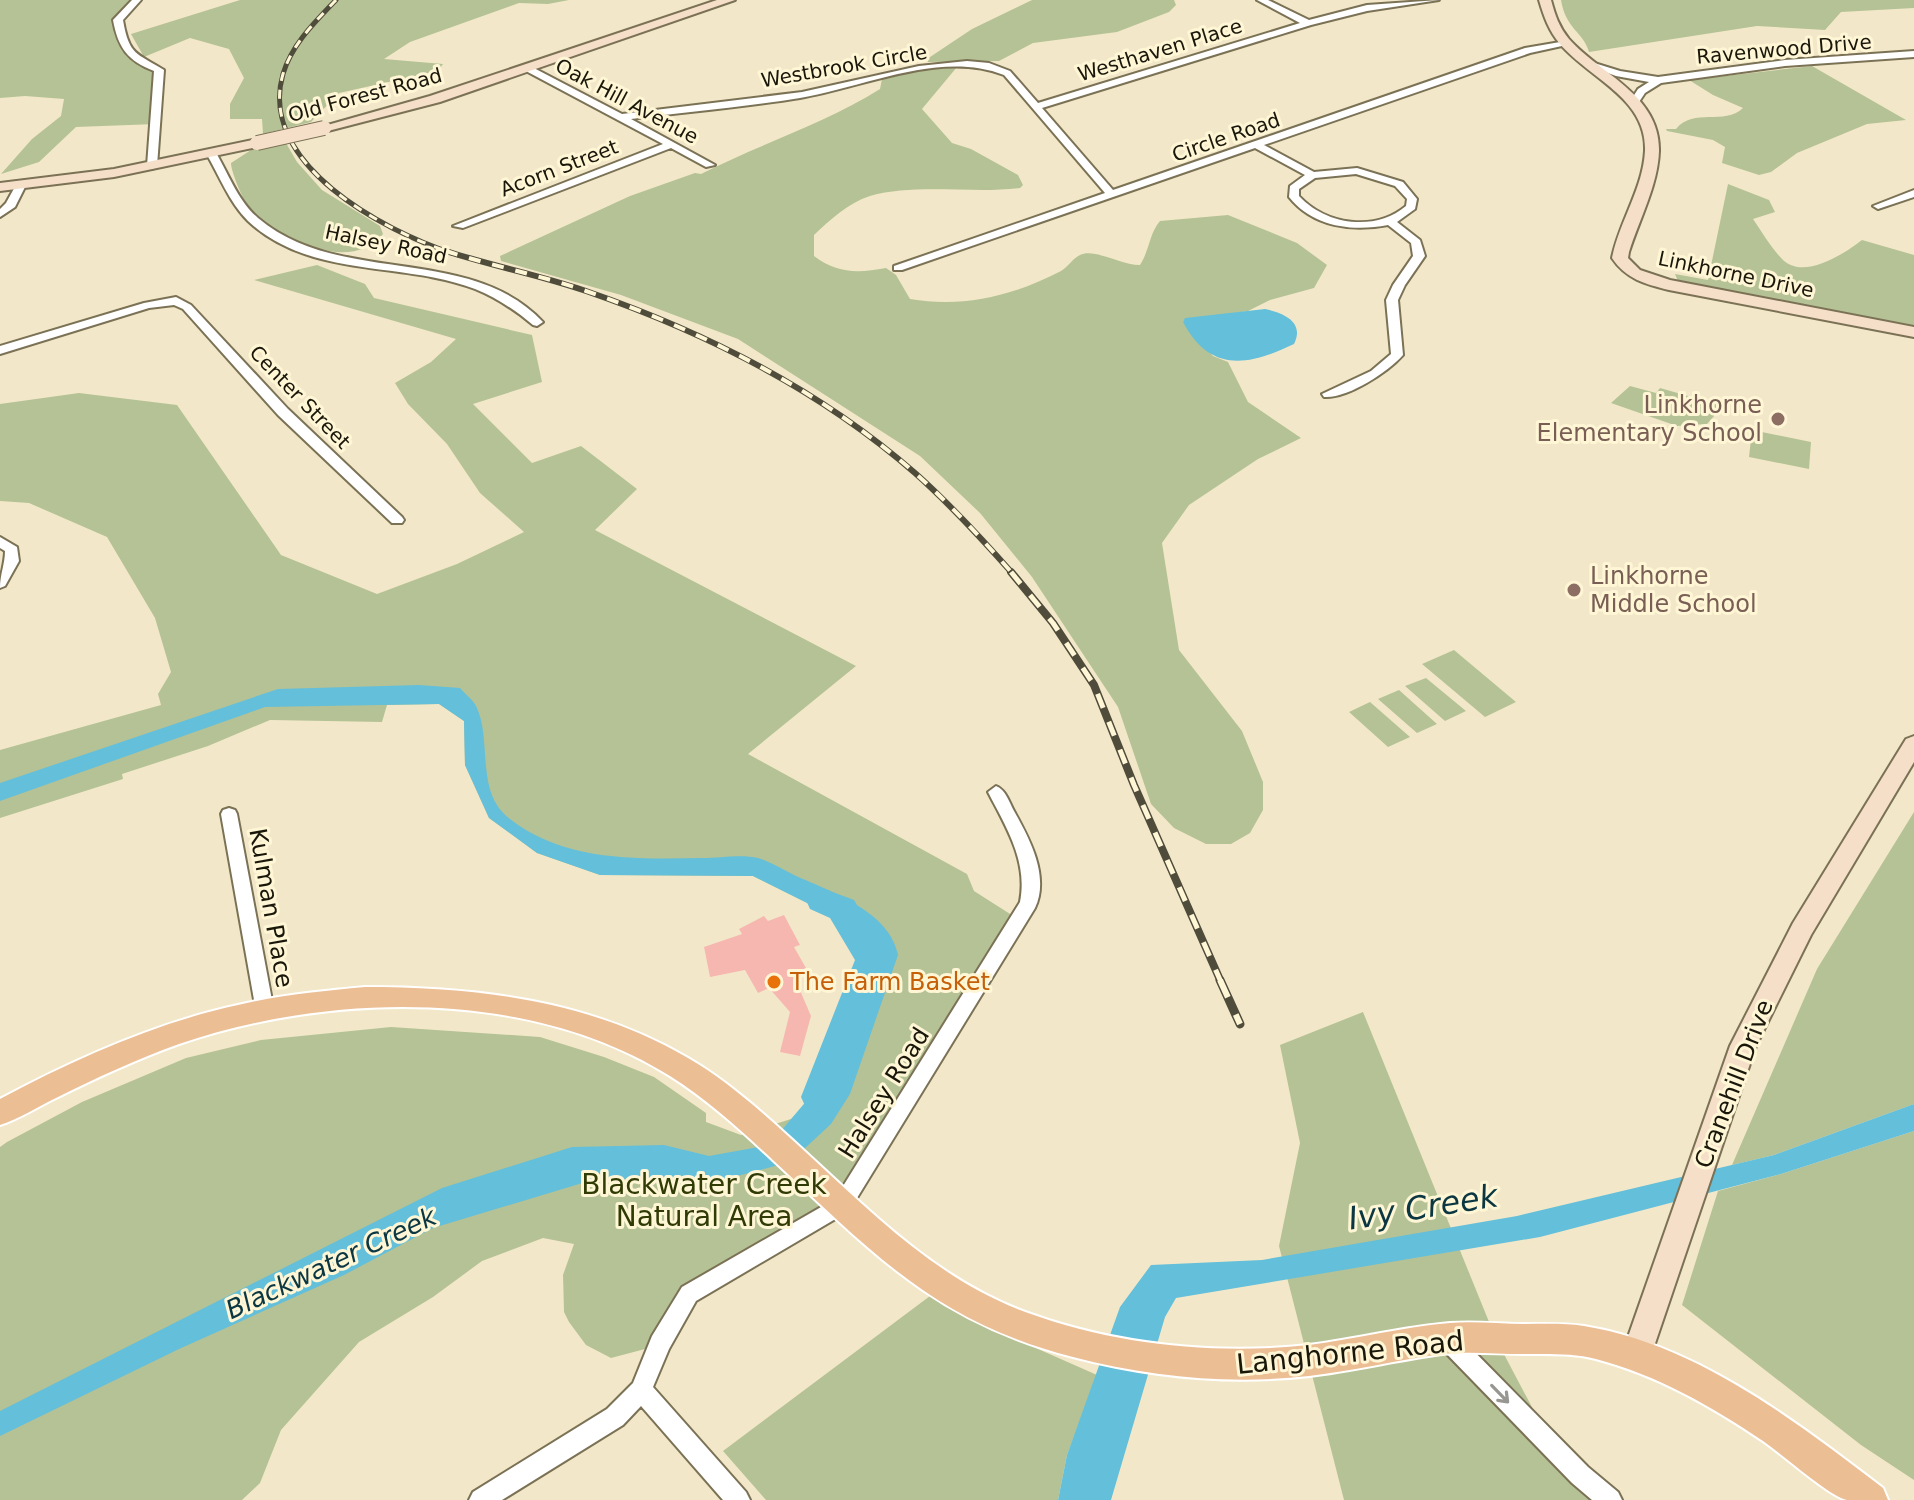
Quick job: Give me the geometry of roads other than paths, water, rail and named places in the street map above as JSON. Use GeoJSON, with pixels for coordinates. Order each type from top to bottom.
{"type":"FeatureCollection","features":[{"type":"Feature","properties":{"kind":"main road","name":"Old Forest Road"},"geometry":{"type":"LineString","coordinates":[[0,187],[152,166],[395,111],[729,0]]}},
{"type":"Feature","properties":{"kind":"main road","name":"Linkhorne Drive"},"geometry":{"type":"LineString","coordinates":[[1545,0],[1551,25],[1566,44],[1634,103],[1647,125],[1652,152],[1620,258],[1628,268],[1643,277],[1669,285],[1914,332]]}},
{"type":"Feature","properties":{"kind":"main road","name":"Cranehill Drive"},"geometry":{"type":"LineString","coordinates":[[1636,1357],[1719,1114],[1758,1011],[1850,845],[1914,744]]}},
{"type":"Feature","properties":{"kind":"main road","name":"Langhorne Road"},"geometry":{"type":"LineString","coordinates":[[0,1113],[59,1081],[115,1057],[182,1032],[265,1011],[335,1001],[413,998],[486,1002],[545,1013],[606,1033],[678,1066],[744,1117],[905,1261],[972,1304],[1020,1325],[1071,1342],[1163,1360],[1225,1366],[1292,1362],[1446,1338],[1561,1339],[1597,1344],[1671,1371],[1766,1423],[1871,1500]]}},
{"type":"Feature","properties":{"kind":"street"},"geometry":{"type":"LineString","coordinates":[[137,0],[118,20],[122,44],[133,60],[159,70],[152,166]]}},
{"type":"Feature","properties":{"kind":"street"},"geometry":{"type":"LineString","coordinates":[[1261,0],[1308,23]]}},
{"type":"Feature","properties":{"kind":"street","name":"Westhaven Place"},"geometry":{"type":"LineString","coordinates":[[1037,106],[1308,23],[1367,8],[1435,0]]}},
{"type":"Feature","properties":{"kind":"street"},"geometry":{"type":"LineString","coordinates":[[128,8],[149,1]]}},
{"type":"Feature","properties":{"kind":"street","name":"Circle Road"},"geometry":{"type":"LineString","coordinates":[[898,268],[1528,50],[1566,44]]}},
{"type":"Feature","properties":{"kind":"street","name":"Ravenwood Drive"},"geometry":{"type":"LineString","coordinates":[[1591,65],[1624,75],[1658,80],[1785,63],[1914,54]]}},
{"type":"Feature","properties":{"kind":"street","name":"Westbrook Circle"},"geometry":{"type":"LineString","coordinates":[[622,117],[829,90],[904,70],[960,66],[1001,69],[1037,106],[1112,195]]}},
{"type":"Feature","properties":{"kind":"street","name":"Oak Hill Avenue"},"geometry":{"type":"LineString","coordinates":[[527,68],[710,165]]}},
{"type":"Feature","properties":{"kind":"street"},"geometry":{"type":"LineString","coordinates":[[1634,103],[1641,91],[1658,80]]}},
{"type":"Feature","properties":{"kind":"street","name":"Acorn Street"},"geometry":{"type":"LineString","coordinates":[[459,226],[673,144]]}},
{"type":"Feature","properties":{"kind":"street"},"geometry":{"type":"LineString","coordinates":[[1257,145],[1312,175]]}},
{"type":"Feature","properties":{"kind":"street","name":"Halsey Road"},"geometry":{"type":"LineString","coordinates":[[211,153],[251,218],[272,234],[332,258],[456,281],[507,299],[537,322]]}},
{"type":"Feature","properties":{"kind":"street"},"geometry":{"type":"LineString","coordinates":[[1357,171],[1399,184],[1412,199],[1411,207],[1391,222],[1346,223],[1310,213],[1299,206],[1294,197],[1294,188],[1312,175],[1357,171]]}},
{"type":"Feature","properties":{"kind":"street"},"geometry":{"type":"LineString","coordinates":[[0,214],[13,202],[21,185]]}},
{"type":"Feature","properties":{"kind":"street"},"geometry":{"type":"LineString","coordinates":[[1878,206],[1914,193]]}},
{"type":"Feature","properties":{"kind":"street"},"geometry":{"type":"LineString","coordinates":[[1328,394],[1375,374],[1397,355],[1398,336],[1391,316],[1392,296],[1419,256],[1416,242],[1391,222]]}},
{"type":"Feature","properties":{"kind":"street","name":"Center Street"},"geometry":{"type":"LineString","coordinates":[[0,350],[148,305],[176,301],[187,307],[283,412],[397,520]]}},
{"type":"Feature","properties":{"kind":"street"},"geometry":{"type":"LineString","coordinates":[[0,541],[12,550],[12,561],[0,583]]}},
{"type":"Feature","properties":{"kind":"street","name":"Halsey Road"},"geometry":{"type":"LineString","coordinates":[[836,1199],[1029,903],[1033,888],[1024,847],[996,792]]}},
{"type":"Feature","properties":{"kind":"street","name":"Kulman Place"},"geometry":{"type":"LineString","coordinates":[[229,814],[265,1011]]}},
{"type":"Feature","properties":{"kind":"street"},"geometry":{"type":"LineString","coordinates":[[481,1500],[615,1417],[641,1390],[660,1343],[689,1294],[836,1199]]}},
{"type":"Feature","properties":{"kind":"street"},"geometry":{"type":"LineString","coordinates":[[1446,1338],[1580,1475],[1610,1500]]}},
{"type":"Feature","properties":{"kind":"street"},"geometry":{"type":"LineString","coordinates":[[641,1390],[738,1500]]}},
{"type":"Feature","properties":{"kind":"water"},"geometry":{"type":"Polygon","coordinates":[[[1265,309],[1291,320],[1297,336],[1294,344],[1246,360],[1218,357],[1205,350],[1183,322],[1185,318],[1265,309]]]}},
{"type":"Feature","properties":{"kind":"water"},"geometry":{"type":"Polygon","coordinates":[[[419,685],[460,688],[475,704],[481,720],[492,795],[510,819],[531,833],[554,843],[602,855],[758,858],[858,905],[872,915],[893,940],[898,955],[850,1094],[831,1124],[790,1162],[711,1183],[599,1178],[433,1228],[344,1275],[179,1349],[0,1436],[0,1411],[442,1188],[572,1147],[664,1145],[709,1156],[769,1145],[820,1085],[851,1036],[875,953],[859,929],[753,876],[600,875],[537,853],[489,818],[465,765],[464,721],[439,704],[265,707],[0,801],[0,783],[278,689],[419,685]]]}},
{"type":"Feature","properties":{"kind":"water"},"geometry":{"type":"Polygon","coordinates":[[[1914,1104],[1914,1131],[1781,1174],[1540,1237],[1176,1298],[1165,1317],[1111,1500],[1058,1500],[1067,1455],[1120,1307],[1151,1265],[1262,1260],[1517,1216],[1774,1155],[1914,1104]]]}},
{"type":"Feature","properties":{"kind":"waterway","name":"Blackwater Creek"},"geometry":{"type":"LineString","coordinates":[[819,1097],[872,959],[842,909],[822,900]]}},
{"type":"Feature","properties":{"kind":"railway"},"geometry":{"type":"LineString","coordinates":[[336,0],[298,43],[283,74],[280,107],[289,137],[307,164],[332,189],[393,228],[448,251]]}},
{"type":"Feature","properties":{"kind":"railway"},"geometry":{"type":"LineString","coordinates":[[448,251],[569,285],[630,307],[760,366],[840,415],[915,473],[1013,574]]}},
{"type":"Feature","properties":{"kind":"railway"},"geometry":{"type":"LineString","coordinates":[[448,251],[452,253]]}},
{"type":"Feature","properties":{"kind":"railway"},"geometry":{"type":"LineString","coordinates":[[1011,572],[1053,623],[1094,685],[1134,785],[1221,982]]}},
{"type":"Feature","properties":{"kind":"railway"},"geometry":{"type":"LineString","coordinates":[[1220,980],[1240,1024]]}},
{"type":"Feature","properties":{"kind":"place","name":"Linkhorne Elementary School"},"geometry":{"type":"Point","coordinates":[1778,419]}},
{"type":"Feature","properties":{"kind":"place","name":"Linkhorne Middle School"},"geometry":{"type":"Point","coordinates":[1574,590]}},
{"type":"Feature","properties":{"kind":"place","name":"The Farm Basket"},"geometry":{"type":"Point","coordinates":[774,982]}},
{"type":"Feature","properties":{"kind":"park label","name":"Blackwater Creek Natural Area"},"geometry":{"type":"Point","coordinates":[704,1200]}},
{"type":"Feature","properties":{"kind":"water label","name":"Ivy Creek"},"geometry":{"type":"Point","coordinates":[1423,1207]}}]}
